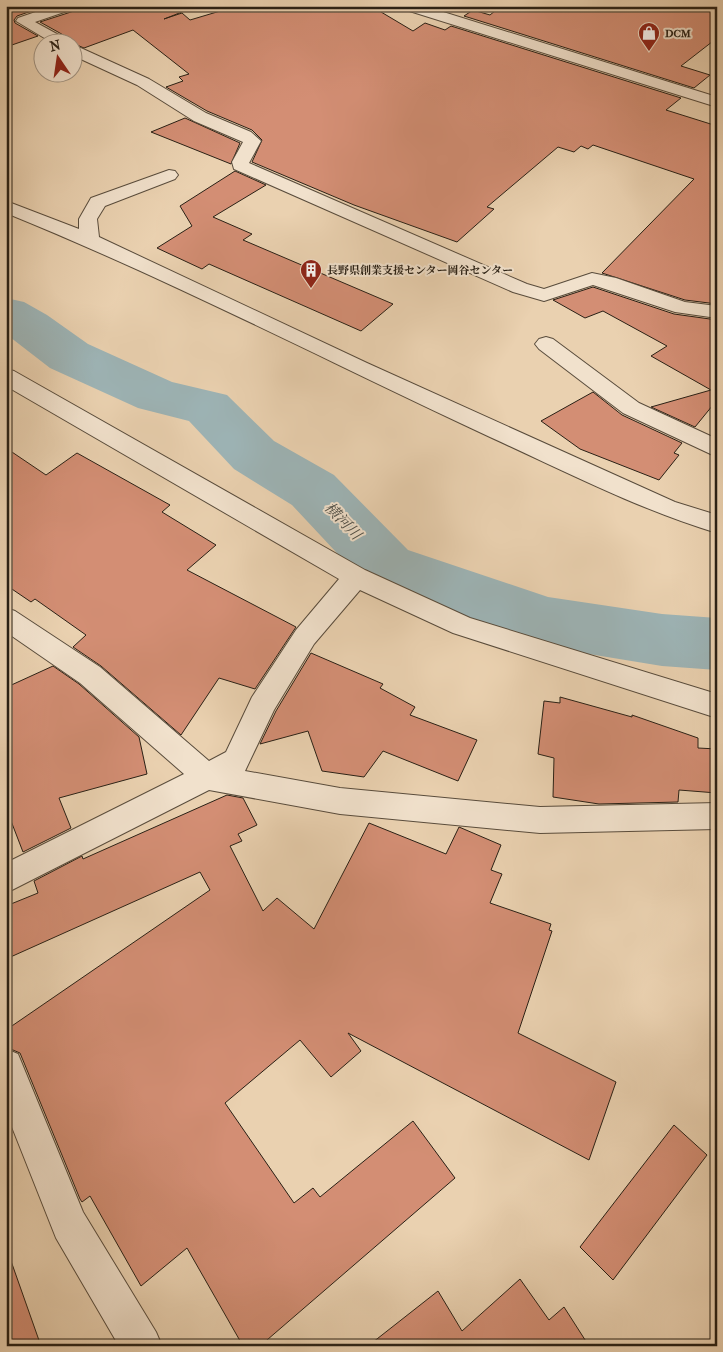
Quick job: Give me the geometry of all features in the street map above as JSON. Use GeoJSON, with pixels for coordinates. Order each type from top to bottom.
{"type":"FeatureCollection","features":[{"type":"Feature","properties":{"kind":"street"},"geometry":{"type":"LineString","coordinates":[[23,20],[68,6]]}},
{"type":"Feature","properties":{"kind":"street"},"geometry":{"type":"LineString","coordinates":[[408,6],[717,102]]}},
{"type":"Feature","properties":{"kind":"street"},"geometry":{"type":"LineString","coordinates":[[6,13],[44,32]]}},
{"type":"Feature","properties":{"kind":"street"},"geometry":{"type":"LineString","coordinates":[[82,54],[143,82],[200,118],[245,136],[252,141],[250,147],[241,157],[240,165],[520,288],[544,295],[592,279],[609,282],[682,308],[717,312]]}},
{"type":"Feature","properties":{"kind":"street"},"geometry":{"type":"LineString","coordinates":[[90,240],[88,219],[98,202],[169,175]]}},
{"type":"Feature","properties":{"kind":"street"},"geometry":{"type":"LineString","coordinates":[[6,206],[90,240],[359,368],[666,508],[717,524]]}},
{"type":"Feature","properties":{"kind":"street"},"geometry":{"type":"LineString","coordinates":[[546,344],[631,408],[717,449]]}},
{"type":"Feature","properties":{"kind":"street"},"geometry":{"type":"LineString","coordinates":[[6,376],[356,577],[462,626],[717,706]]}},
{"type":"Feature","properties":{"kind":"street"},"geometry":{"type":"LineString","coordinates":[[6,879],[237,761],[262,705],[305,637],[356,577]]}},
{"type":"Feature","properties":{"kind":"street"},"geometry":{"type":"LineString","coordinates":[[6,618],[90,675],[207,777],[340,801],[540,820],[717,816]]}},
{"type":"Feature","properties":{"kind":"street"},"geometry":{"type":"LineString","coordinates":[[6,1066],[69,1225],[142,1346]]}},
{"type":"Feature","properties":{"kind":"building"},"geometry":{"type":"Polygon","coordinates":[[[6,6],[46,6],[17,16],[14,20],[15,23],[32,33],[32,38],[6,47],[6,6]]]}},
{"type":"Feature","properties":{"kind":"building"},"geometry":{"type":"Polygon","coordinates":[[[77,6],[187,6],[187,10],[164,19],[182,13],[190,20],[237,6],[371,6],[413,31],[425,23],[445,30],[451,26],[681,98],[666,110],[717,126],[717,304],[685,300],[602,273],[694,179],[593,145],[588,149],[581,146],[574,152],[558,147],[487,207],[494,209],[457,242],[354,205],[252,162],[262,140],[252,130],[207,111],[166,87],[183,81],[179,77],[189,74],[133,30],[84,48],[82,47],[82,32],[58,32],[40,22],[74,11],[77,6]]]}},
{"type":"Feature","properties":{"kind":"building","name":"DCM"},"geometry":{"type":"Polygon","coordinates":[[[501,6],[717,6],[717,38],[681,66],[710,75],[694,88],[464,16],[473,10],[490,15],[501,6]]]}},
{"type":"Feature","properties":{"kind":"building"},"geometry":{"type":"Polygon","coordinates":[[[185,118],[240,143],[231,164],[151,132],[185,118]]]}},
{"type":"Feature","properties":{"kind":"building"},"geometry":{"type":"Polygon","coordinates":[[[235,171],[266,185],[213,217],[252,234],[243,240],[393,304],[361,331],[209,264],[202,269],[157,248],[192,226],[180,206],[235,171]]]}},
{"type":"Feature","properties":{"kind":"building"},"geometry":{"type":"Polygon","coordinates":[[[593,287],[674,314],[717,320],[717,400],[695,427],[651,407],[711,390],[651,356],[667,346],[603,311],[585,318],[553,300],[593,287]]]}},
{"type":"Feature","properties":{"kind":"building"},"geometry":{"type":"Polygon","coordinates":[[[593,392],[622,415],[682,443],[674,453],[679,455],[659,480],[580,449],[541,421],[593,392]]]}},
{"type":"Feature","properties":{"kind":"building"},"geometry":{"type":"Polygon","coordinates":[[[6,448],[46,475],[77,453],[170,505],[162,512],[216,545],[187,570],[296,627],[255,689],[219,678],[181,735],[101,666],[73,647],[86,635],[35,599],[31,602],[6,585],[6,448]]]}},
{"type":"Feature","properties":{"kind":"building"},"geometry":{"type":"Polygon","coordinates":[[[311,653],[383,684],[380,688],[415,707],[410,715],[477,740],[458,781],[383,751],[364,777],[322,771],[308,731],[260,744],[276,711],[311,653]]]}},
{"type":"Feature","properties":{"kind":"building"},"geometry":{"type":"Polygon","coordinates":[[[53,666],[79,684],[139,737],[147,774],[59,798],[71,828],[23,852],[6,808],[7,687],[53,666]]]}},
{"type":"Feature","properties":{"kind":"building"},"geometry":{"type":"Polygon","coordinates":[[[560,697],[632,717],[632,715],[698,738],[698,748],[717,749],[717,793],[679,790],[678,802],[599,804],[553,797],[554,758],[538,754],[544,701],[560,703],[560,697]]]}},
{"type":"Feature","properties":{"kind":"building"},"geometry":{"type":"Polygon","coordinates":[[[227,795],[243,798],[257,825],[238,834],[242,841],[230,846],[263,911],[277,898],[314,929],[369,823],[446,854],[459,827],[501,845],[491,870],[502,874],[490,903],[551,924],[549,930],[552,931],[518,1033],[616,1082],[589,1160],[348,1033],[361,1051],[331,1077],[300,1040],[225,1103],[294,1203],[313,1188],[320,1197],[413,1121],[455,1178],[260,1346],[243,1346],[187,1248],[141,1286],[90,1196],[82,1202],[80,1199],[20,1053],[6,1047],[6,1030],[210,890],[200,872],[6,959],[6,906],[38,893],[34,881],[82,856],[83,859],[227,795]]]}},
{"type":"Feature","properties":{"kind":"building"},"geometry":{"type":"Polygon","coordinates":[[[674,1125],[707,1155],[613,1280],[580,1247],[674,1125]]]}},
{"type":"Feature","properties":{"kind":"building"},"geometry":{"type":"Polygon","coordinates":[[[6,1261],[11,1261],[41,1346],[6,1346],[6,1261]]]}},
{"type":"Feature","properties":{"kind":"building"},"geometry":{"type":"Polygon","coordinates":[[[520,1279],[549,1320],[564,1307],[589,1346],[368,1346],[438,1291],[462,1331],[520,1279]]]}},
{"type":"Feature","properties":{"kind":"waterway","name":"横河川"},"geometry":{"type":"LineString","coordinates":[[6,313],[29,326],[69,356],[157,396],[208,408],[254,455],[313,490],[386,566],[546,622],[662,640],[717,644]]}},
{"type":"Feature","properties":{"kind":"place","name":"DCM"},"geometry":{"type":"Point","coordinates":[649,52]}},
{"type":"Feature","properties":{"kind":"place","name":"長野県創業支援センター岡谷センター"},"geometry":{"type":"Point","coordinates":[311,289]}}]}
